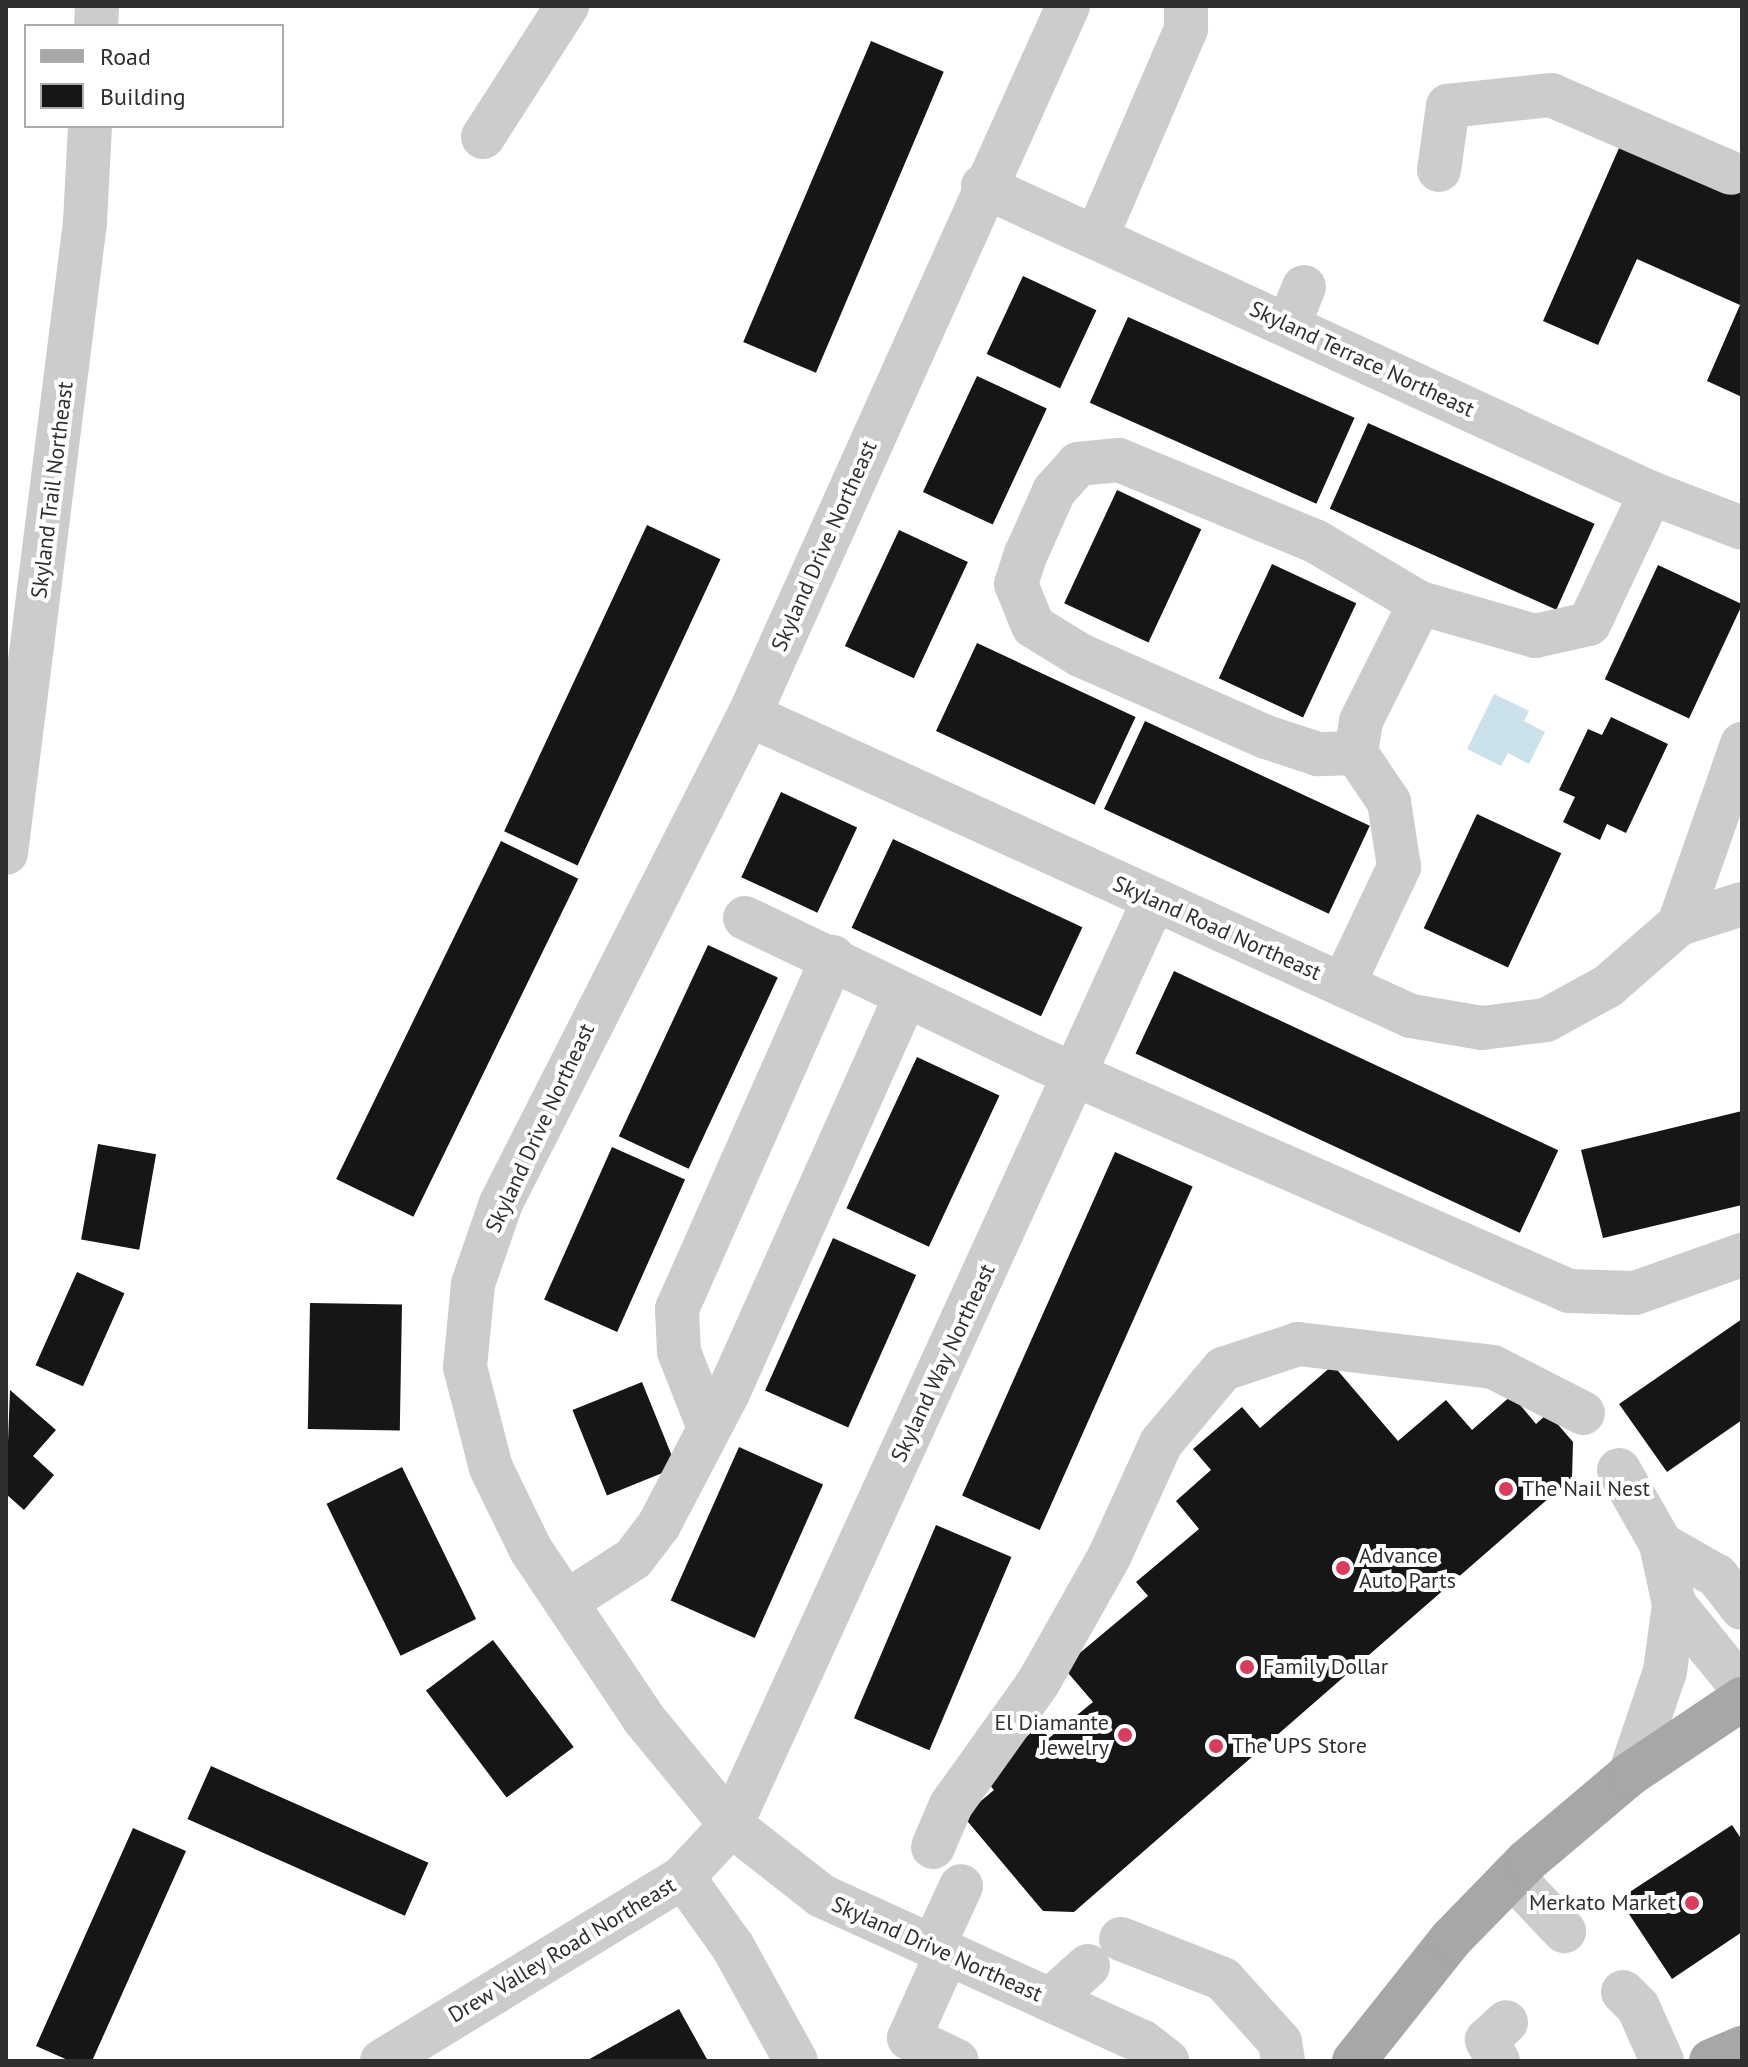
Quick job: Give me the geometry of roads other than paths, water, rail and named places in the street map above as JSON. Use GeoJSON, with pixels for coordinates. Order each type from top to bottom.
{"type":"FeatureCollection","features":[{"type":"Feature","properties":{"kind":"main road"},"geometry":{"type":"LineString","coordinates":[[1354,2061],[1451,1939],[1512,1876],[1630,1774],[1742,1699]]}},
{"type":"Feature","properties":{"kind":"main road"},"geometry":{"type":"LineString","coordinates":[[1711,2061],[1742,2048]]}},
{"type":"Feature","properties":{"kind":"street"},"geometry":{"type":"LineString","coordinates":[[483,137],[567,6]]}},
{"type":"Feature","properties":{"kind":"street"},"geometry":{"type":"LineString","coordinates":[[1096,238],[1186,29],[1186,6]]}},
{"type":"Feature","properties":{"kind":"street","name":"Skyland Drive Northeast"},"geometry":{"type":"LineString","coordinates":[[1066,7],[983,186],[749,715],[501,1203],[473,1284],[465,1367],[491,1468],[566,1602],[644,1719],[731,1825],[822,1896],[1143,2042],[1167,2061]]}},
{"type":"Feature","properties":{"kind":"street"},"geometry":{"type":"LineString","coordinates":[[1439,170],[1448,106],[1551,95],[1731,173]]}},
{"type":"Feature","properties":{"kind":"street","name":"Skyland Trail Northeast"},"geometry":{"type":"LineString","coordinates":[[6,853],[85,222],[90,128]]}},
{"type":"Feature","properties":{"kind":"street","name":"Skyland Terrace Northeast"},"geometry":{"type":"LineString","coordinates":[[983,186],[1096,238],[1209,268],[1296,306],[1651,493],[1742,528]]}},
{"type":"Feature","properties":{"kind":"street"},"geometry":{"type":"LineString","coordinates":[[1356,753],[1318,754],[1266,737],[1080,655],[1033,626],[1016,584],[1054,491],[1078,464],[1119,460],[1315,541],[1420,603],[1535,636],[1589,624],[1651,493]]}},
{"type":"Feature","properties":{"kind":"street"},"geometry":{"type":"LineString","coordinates":[[1343,985],[1399,867],[1389,802],[1356,753],[1361,721],[1420,603]]}},
{"type":"Feature","properties":{"kind":"street","name":"Skyland Road Northeast"},"geometry":{"type":"LineString","coordinates":[[749,715],[1411,1016],[1482,1028],[1546,1020],[1608,986],[1679,924],[1742,904]]}},
{"type":"Feature","properties":{"kind":"street"},"geometry":{"type":"LineString","coordinates":[[1679,924],[1700,852],[1742,744]]}},
{"type":"Feature","properties":{"kind":"street","name":"Skyland Way Northeast"},"geometry":{"type":"LineString","coordinates":[[731,1825],[1154,900]]}},
{"type":"Feature","properties":{"kind":"street"},"geometry":{"type":"LineString","coordinates":[[745,918],[1075,1073],[1569,1291],[1635,1293],[1742,1255]]}},
{"type":"Feature","properties":{"kind":"street"},"geometry":{"type":"LineString","coordinates":[[707,1423],[679,1352],[677,1309],[833,957]]}},
{"type":"Feature","properties":{"kind":"street"},"geometry":{"type":"LineString","coordinates":[[566,1602],[633,1559],[690,1470],[707,1423],[729,1391],[906,996]]}},
{"type":"Feature","properties":{"kind":"street"},"geometry":{"type":"LineString","coordinates":[[933,1847],[951,1805],[1038,1683],[1110,1555],[1161,1443],[1223,1369],[1298,1344],[1493,1367],[1583,1413]]}},
{"type":"Feature","properties":{"kind":"street"},"geometry":{"type":"LineString","coordinates":[[1619,1470],[1661,1544],[1674,1604],[1665,1671],[1630,1774]]}},
{"type":"Feature","properties":{"kind":"street"},"geometry":{"type":"LineString","coordinates":[[1661,1544],[1717,1576],[1742,1608]]}},
{"type":"Feature","properties":{"kind":"street"},"geometry":{"type":"LineString","coordinates":[[1674,1604],[1742,1688]]}},
{"type":"Feature","properties":{"kind":"street","name":"Drew Valley Road Northeast"},"geometry":{"type":"LineString","coordinates":[[382,2061],[683,1877],[731,1825]]}},
{"type":"Feature","properties":{"kind":"street"},"geometry":{"type":"LineString","coordinates":[[1512,1876],[1564,1931]]}},
{"type":"Feature","properties":{"kind":"street"},"geometry":{"type":"LineString","coordinates":[[683,1877],[733,1947],[796,2061]]}},
{"type":"Feature","properties":{"kind":"street"},"geometry":{"type":"LineString","coordinates":[[957,2061],[898,2054],[940,1950],[961,1886]]}},
{"type":"Feature","properties":{"kind":"street"},"geometry":{"type":"LineString","coordinates":[[1050,2000],[1105,1952],[1229,1970],[1280,2042],[1283,2061]]}},
{"type":"Feature","properties":{"kind":"street"},"geometry":{"type":"LineString","coordinates":[[1623,1992],[1638,2007],[1662,2061]]}},
{"type":"Feature","properties":{"kind":"water"},"geometry":{"type":"Polygon","coordinates":[[[1494,694],[1529,711],[1524,721],[1545,732],[1529,764],[1508,753],[1501,766],[1467,749],[1494,694]]]}},
{"type":"Feature","properties":{"kind":"place","name":"The Nail Nest"},"geometry":{"type":"Point","coordinates":[1506,1489]}},
{"type":"Feature","properties":{"kind":"place","name":"Advance Auto Parts"},"geometry":{"type":"Point","coordinates":[1343,1568]}},
{"type":"Feature","properties":{"kind":"place","name":"Family Dollar"},"geometry":{"type":"Point","coordinates":[1247,1667]}},
{"type":"Feature","properties":{"kind":"place","name":"El Diamante Jewelry"},"geometry":{"type":"Point","coordinates":[1125,1735]}},
{"type":"Feature","properties":{"kind":"place","name":"The UPS Store"},"geometry":{"type":"Point","coordinates":[1216,1746]}},
{"type":"Feature","properties":{"kind":"place","name":"Merkato Market"},"geometry":{"type":"Point","coordinates":[1692,1903]}}]}
